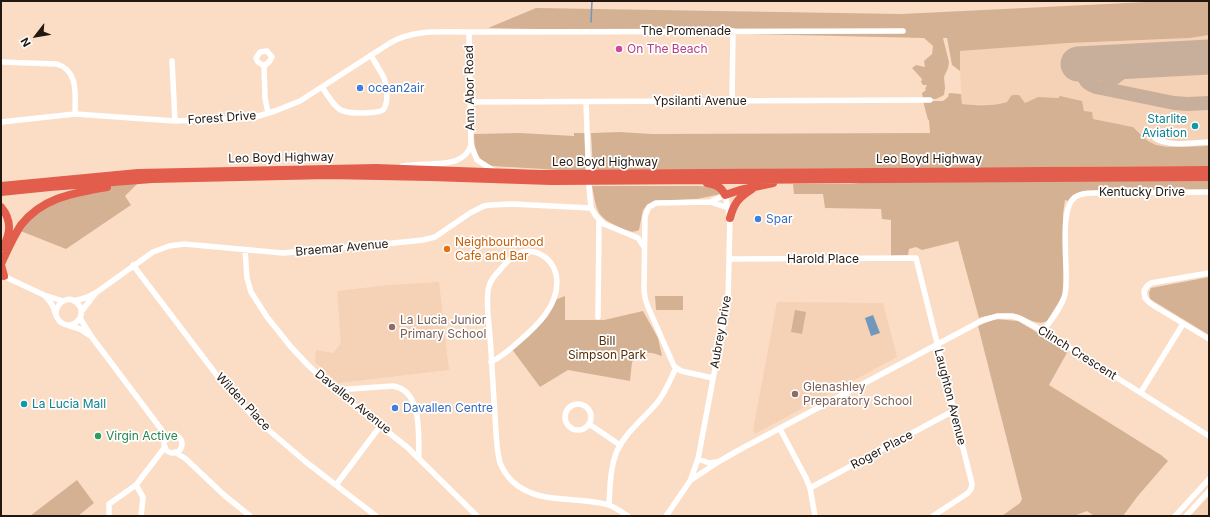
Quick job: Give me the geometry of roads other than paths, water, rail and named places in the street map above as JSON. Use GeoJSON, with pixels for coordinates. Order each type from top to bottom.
{"type":"FeatureCollection","features":[{"type":"Feature","properties":{"kind":"highway","name":"Leo Boyd Highway"},"geometry":{"type":"LineString","coordinates":[[1,186],[138,173],[376,168],[580,177],[1209,170]]}},
{"type":"Feature","properties":{"kind":"highway","name":"Leo Boyd Highway"},"geometry":{"type":"LineString","coordinates":[[1,192],[176,178],[328,175],[528,181],[580,177]]}},
{"type":"Feature","properties":{"kind":"highway","name":"Leo Boyd Highway"},"geometry":{"type":"LineString","coordinates":[[596,177],[696,180],[1209,177]]}},
{"type":"Feature","properties":{"kind":"highway"},"geometry":{"type":"LineString","coordinates":[[696,180],[718,186],[723,190],[725,195],[766,184],[805,179]]}},
{"type":"Feature","properties":{"kind":"highway"},"geometry":{"type":"LineString","coordinates":[[2,276],[1,264],[21,226],[30,215],[42,206],[64,195],[113,186],[129,181]]}},
{"type":"Feature","properties":{"kind":"highway"},"geometry":{"type":"LineString","coordinates":[[730,218],[733,208],[741,197],[752,189],[766,184]]}},
{"type":"Feature","properties":{"kind":"highway"},"geometry":{"type":"LineString","coordinates":[[1,207],[7,217],[10,228],[8,237],[1,251]]}},
{"type":"Feature","properties":{"kind":"street"},"geometry":{"type":"LineString","coordinates":[[732,101],[733,31]]}},
{"type":"Feature","properties":{"kind":"street","name":"The Promenade"},"geometry":{"type":"LineString","coordinates":[[469,32],[903,31]]}},
{"type":"Feature","properties":{"kind":"street","name":"Forest Drive"},"geometry":{"type":"LineString","coordinates":[[1,122],[75,114],[175,121],[252,118],[268,114],[293,104],[395,40],[410,34],[427,32],[469,32]]}},
{"type":"Feature","properties":{"kind":"street","name":"Ann Abor Road"},"geometry":{"type":"LineString","coordinates":[[469,32],[471,145],[477,160],[497,173]]}},
{"type":"Feature","properties":{"kind":"street"},"geometry":{"type":"LineString","coordinates":[[322,87],[335,106],[344,112],[374,112],[383,110],[386,105],[384,78],[371,55]]}},
{"type":"Feature","properties":{"kind":"street"},"geometry":{"type":"LineString","coordinates":[[172,61],[175,121]]}},
{"type":"Feature","properties":{"kind":"street"},"geometry":{"type":"LineString","coordinates":[[1,62],[57,64],[64,67],[69,71],[73,81],[75,114]]}},
{"type":"Feature","properties":{"kind":"street"},"geometry":{"type":"LineString","coordinates":[[264,66],[265,98],[268,114]]}},
{"type":"Feature","properties":{"kind":"street","name":"Ypsilanti Avenue"},"geometry":{"type":"LineString","coordinates":[[471,102],[930,100]]}},
{"type":"Feature","properties":{"kind":"street"},"geometry":{"type":"LineString","coordinates":[[586,102],[589,186],[592,208],[599,220],[608,226],[640,240],[644,247]]}},
{"type":"Feature","properties":{"kind":"street"},"geometry":{"type":"LineString","coordinates":[[1155,138],[1161,142],[1168,143],[1209,142]]}},
{"type":"Feature","properties":{"kind":"street","name":"Ann Abor Road"},"geometry":{"type":"LineString","coordinates":[[376,168],[450,163],[458,161],[464,156],[471,145]]}},
{"type":"Feature","properties":{"kind":"street","name":"Kentucky Drive"},"geometry":{"type":"LineString","coordinates":[[1043,331],[1060,306],[1066,292],[1066,217],[1070,203],[1075,198],[1093,193],[1209,192]]}},
{"type":"Feature","properties":{"kind":"street"},"geometry":{"type":"LineString","coordinates":[[710,202],[725,195]]}},
{"type":"Feature","properties":{"kind":"street","name":"Aubrey Drive"},"geometry":{"type":"LineString","coordinates":[[690,481],[698,459],[728,303],[730,218],[725,195]]}},
{"type":"Feature","properties":{"kind":"street"},"geometry":{"type":"LineString","coordinates":[[713,378],[681,371],[676,368],[667,351],[645,298],[645,216],[647,210],[656,203],[710,202],[729,208]]}},
{"type":"Feature","properties":{"kind":"street","name":"Braemar Avenue"},"geometry":{"type":"LineString","coordinates":[[74,301],[97,292],[157,250],[176,245],[190,244],[283,253],[423,240],[441,234],[477,209],[490,205],[512,204],[592,208]]}},
{"type":"Feature","properties":{"kind":"street"},"geometry":{"type":"LineString","coordinates":[[598,317],[599,220]]}},
{"type":"Feature","properties":{"kind":"street"},"geometry":{"type":"LineString","coordinates":[[632,236],[641,231],[645,226]]}},
{"type":"Feature","properties":{"kind":"street","name":"Davallen Avenue"},"geometry":{"type":"LineString","coordinates":[[245,250],[248,285],[267,317],[291,347],[322,379],[419,458],[477,516]]}},
{"type":"Feature","properties":{"kind":"street"},"geometry":{"type":"LineString","coordinates":[[491,362],[502,356],[527,335],[539,323],[551,306],[556,289],[556,274],[550,262],[542,254],[527,251],[514,255],[507,261],[491,282],[488,296],[491,362],[497,446],[501,464],[508,477],[520,488],[532,495],[609,505],[628,516]]}},
{"type":"Feature","properties":{"kind":"street","name":"Harold Place"},"geometry":{"type":"LineString","coordinates":[[730,259],[916,258]]}},
{"type":"Feature","properties":{"kind":"street","name":"Laughton Avenue"},"geometry":{"type":"LineString","coordinates":[[916,258],[972,487],[968,493],[933,516]]}},
{"type":"Feature","properties":{"kind":"street","name":"Wilden Place"},"geometry":{"type":"LineString","coordinates":[[133,266],[222,382],[248,411],[284,444],[376,516]]}},
{"type":"Feature","properties":{"kind":"street"},"geometry":{"type":"LineString","coordinates":[[1209,273],[1151,283],[1144,291],[1145,298],[1148,301],[1209,339]]}},
{"type":"Feature","properties":{"kind":"street"},"geometry":{"type":"LineString","coordinates":[[2,276],[44,295],[63,301],[74,301],[78,304],[81,315],[91,336],[161,429],[170,450],[186,459],[224,495],[250,516]]}},
{"type":"Feature","properties":{"kind":"street","name":"Braemar Avenue"},"geometry":{"type":"LineString","coordinates":[[81,315],[97,292]]}},
{"type":"Feature","properties":{"kind":"street"},"geometry":{"type":"LineString","coordinates":[[44,295],[50,302],[58,320],[62,323],[80,329],[91,336]]}},
{"type":"Feature","properties":{"kind":"street"},"geometry":{"type":"LineString","coordinates":[[56,313],[58,306],[63,301]]}},
{"type":"Feature","properties":{"kind":"street"},"geometry":{"type":"LineString","coordinates":[[69,325],[74,324],[81,315]]}},
{"type":"Feature","properties":{"kind":"street","name":"Clinch Crescent"},"geometry":{"type":"LineString","coordinates":[[690,481],[718,462],[937,343],[983,320],[998,316],[1019,318],[1043,331],[1209,436]]}},
{"type":"Feature","properties":{"kind":"street"},"geometry":{"type":"LineString","coordinates":[[1140,392],[1183,324]]}},
{"type":"Feature","properties":{"kind":"street"},"geometry":{"type":"LineString","coordinates":[[609,505],[614,459],[620,445],[630,431],[658,401],[667,388],[676,368]]}},
{"type":"Feature","properties":{"kind":"street"},"geometry":{"type":"LineString","coordinates":[[336,390],[393,386],[401,388],[408,393],[414,402],[419,458]]}},
{"type":"Feature","properties":{"kind":"street"},"geometry":{"type":"LineString","coordinates":[[348,400],[358,388]]}},
{"type":"Feature","properties":{"kind":"street"},"geometry":{"type":"LineString","coordinates":[[576,404],[586,406],[591,414],[589,424],[581,429],[571,427],[566,419],[568,410],[576,404]]}},
{"type":"Feature","properties":{"kind":"street","name":"Roger Place"},"geometry":{"type":"LineString","coordinates":[[810,488],[953,411]]}},
{"type":"Feature","properties":{"kind":"street"},"geometry":{"type":"LineString","coordinates":[[589,424],[620,445]]}},
{"type":"Feature","properties":{"kind":"street"},"geometry":{"type":"LineString","coordinates":[[336,485],[381,426]]}},
{"type":"Feature","properties":{"kind":"street"},"geometry":{"type":"LineString","coordinates":[[161,429],[180,439],[186,459]]}},
{"type":"Feature","properties":{"kind":"street"},"geometry":{"type":"LineString","coordinates":[[780,429],[806,478],[810,488],[815,516]]}},
{"type":"Feature","properties":{"kind":"street"},"geometry":{"type":"LineString","coordinates":[[166,440],[172,436]]}},
{"type":"Feature","properties":{"kind":"street"},"geometry":{"type":"LineString","coordinates":[[109,516],[109,504],[136,485],[160,455],[170,450],[179,450],[182,446]]}},
{"type":"Feature","properties":{"kind":"street"},"geometry":{"type":"LineString","coordinates":[[698,459],[709,463],[718,462]]}},
{"type":"Feature","properties":{"kind":"street"},"geometry":{"type":"LineString","coordinates":[[1175,516],[1209,479]]}},
{"type":"Feature","properties":{"kind":"street"},"geometry":{"type":"LineString","coordinates":[[666,516],[690,481]]}},
{"type":"Feature","properties":{"kind":"street"},"geometry":{"type":"LineString","coordinates":[[136,485],[143,497],[141,516]]}},
{"type":"Feature","properties":{"kind":"street"},"geometry":{"type":"LineString","coordinates":[[1186,516],[1209,491]]}},
{"type":"Feature","properties":{"kind":"water"},"geometry":{"type":"Polygon","coordinates":[[[873,315],[880,333],[871,336],[865,318],[873,315]]]}},
{"type":"Feature","properties":{"kind":"waterway"},"geometry":{"type":"LineString","coordinates":[[591,22],[592,1]]}},
{"type":"Feature","properties":{"kind":"place","name":"On The Beach"},"geometry":{"type":"Point","coordinates":[619,49]}},
{"type":"Feature","properties":{"kind":"place","name":"ocean2air"},"geometry":{"type":"Point","coordinates":[360,88]}},
{"type":"Feature","properties":{"kind":"place","name":"Starlite Aviation"},"geometry":{"type":"Point","coordinates":[1195,126]}},
{"type":"Feature","properties":{"kind":"place","name":"Spar"},"geometry":{"type":"Point","coordinates":[758,219]}},
{"type":"Feature","properties":{"kind":"place","name":"Neighbourhood Cafe and Bar"},"geometry":{"type":"Point","coordinates":[447,249]}},
{"type":"Feature","properties":{"kind":"place","name":"La Lucia Junior Primary School"},"geometry":{"type":"Point","coordinates":[392,327]}},
{"type":"Feature","properties":{"kind":"place","name":"Glenashley Preparatory School"},"geometry":{"type":"Point","coordinates":[795,394]}},
{"type":"Feature","properties":{"kind":"place","name":"La Lucia Mall"},"geometry":{"type":"Point","coordinates":[24,404]}},
{"type":"Feature","properties":{"kind":"place","name":"Davallen Centre"},"geometry":{"type":"Point","coordinates":[395,408]}},
{"type":"Feature","properties":{"kind":"place","name":"Virgin Active"},"geometry":{"type":"Point","coordinates":[98,436]}},
{"type":"Feature","properties":{"kind":"park label","name":"Bill Simpson Park"},"geometry":{"type":"Point","coordinates":[607,348]}}]}
